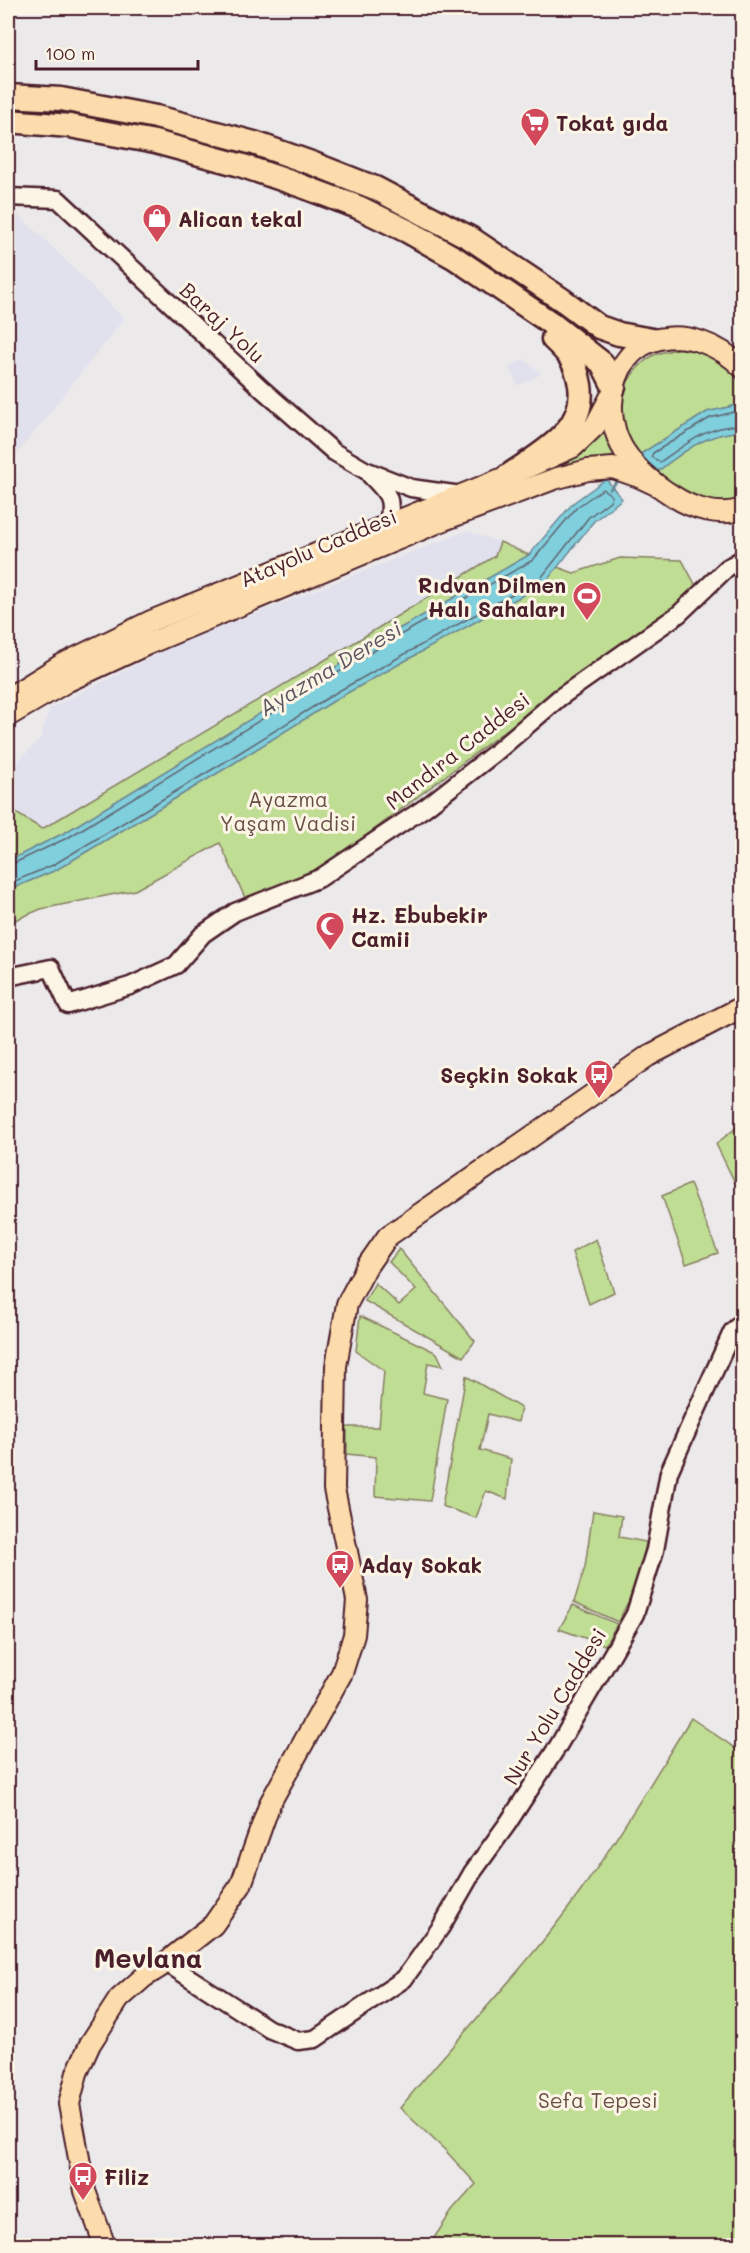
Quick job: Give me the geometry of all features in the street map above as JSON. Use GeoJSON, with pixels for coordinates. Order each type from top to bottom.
{"type":"FeatureCollection","features":[{"type":"Feature","properties":{"kind":"highway"},"geometry":{"type":"LineString","coordinates":[[8,96],[61,99],[156,117],[254,143],[314,164],[375,188],[470,238],[564,300],[599,327],[639,339],[652,340]]}},
{"type":"Feature","properties":{"kind":"highway"},"geometry":{"type":"LineString","coordinates":[[8,122],[70,126],[154,142],[240,165],[358,207],[455,258],[548,321],[602,363],[613,390]]}},
{"type":"Feature","properties":{"kind":"highway"},"geometry":{"type":"LineString","coordinates":[[455,258],[539,325],[572,357],[579,376],[582,400],[574,421],[559,440],[508,476]]}},
{"type":"Feature","properties":{"kind":"main road"},"geometry":{"type":"LineString","coordinates":[[652,340],[674,336],[706,342],[732,357],[742,367]]}},
{"type":"Feature","properties":{"kind":"main road","name":"Atayolu Caddesi"},"geometry":{"type":"LineString","coordinates":[[8,698],[61,665],[151,621],[387,526],[573,447],[595,426],[623,366],[637,349],[652,340]]}},
{"type":"Feature","properties":{"kind":"main road"},"geometry":{"type":"LineString","coordinates":[[613,390],[613,422],[628,456],[657,486],[692,506],[715,512],[739,513]]}},
{"type":"Feature","properties":{"kind":"main road","name":"Atayolu Caddesi"},"geometry":{"type":"LineString","coordinates":[[8,716],[68,681],[148,644],[444,520],[554,479],[588,470],[613,468],[657,486]]}},
{"type":"Feature","properties":{"kind":"main road"},"geometry":{"type":"LineString","coordinates":[[105,2246],[85,2191],[69,2104],[81,2063],[90,2044],[119,1999],[213,1924],[241,1885],[270,1803],[342,1673],[354,1635],[357,1600],[334,1490],[336,1366],[346,1304],[367,1266],[388,1236],[648,1056],[742,1007]]}},
{"type":"Feature","properties":{"kind":"street","name":"Baraj Yolu"},"geometry":{"type":"LineString","coordinates":[[8,197],[58,199],[263,390],[334,452],[365,470],[411,488],[460,495]]}},
{"type":"Feature","properties":{"kind":"street","name":"Baraj Yolu"},"geometry":{"type":"LineString","coordinates":[[365,470],[387,492],[392,507],[387,526]]}},
{"type":"Feature","properties":{"kind":"street","name":"Mandıra Caddesi"},"geometry":{"type":"LineString","coordinates":[[8,978],[51,968],[68,1005],[130,986],[176,965],[202,934],[235,912],[320,878],[426,807],[495,753],[559,698],[679,614],[727,568],[742,559]]}},
{"type":"Feature","properties":{"kind":"street","name":"Nur Yolu Caddesi"},"geometry":{"type":"LineString","coordinates":[[165,1962],[269,2029],[298,2041],[315,2039],[404,1979],[441,1927],[472,1873],[558,1746],[635,1614],[655,1550],[669,1472],[732,1332],[742,1322]]}},
{"type":"Feature","properties":{"kind":"shaded area"},"geometry":{"type":"Polygon","coordinates":[[[8,210],[12,210],[43,238],[124,319],[8,465],[8,210]]]}},
{"type":"Feature","properties":{"kind":"shaded area"},"geometry":{"type":"Polygon","coordinates":[[[524,359],[541,374],[518,386],[509,367],[524,359]]]}},
{"type":"Feature","properties":{"kind":"shaded area"},"geometry":{"type":"Polygon","coordinates":[[[466,531],[500,542],[495,556],[42,829],[8,808],[8,785],[18,761],[41,738],[49,709],[173,646],[466,531]]]}},
{"type":"Feature","properties":{"kind":"green space"},"geometry":{"type":"Polygon","coordinates":[[[679,348],[705,353],[727,366],[742,385],[742,404],[707,412],[639,455],[623,426],[621,407],[624,390],[638,367],[645,361],[655,355],[679,348]]]}},
{"type":"Feature","properties":{"kind":"green space"},"geometry":{"type":"Polygon","coordinates":[[[606,427],[623,460],[587,462],[552,472],[606,427]]]}},
{"type":"Feature","properties":{"kind":"green space"},"geometry":{"type":"Polygon","coordinates":[[[742,431],[742,501],[708,502],[676,487],[658,471],[688,449],[707,439],[742,431]]]}},
{"type":"Feature","properties":{"kind":"green space","name":"Ayazma Yaşam Vadisi"},"geometry":{"type":"Polygon","coordinates":[[[500,542],[529,555],[390,634],[66,832],[8,861],[8,808],[42,829],[495,556],[500,542]]]}},
{"type":"Feature","properties":{"kind":"green space","name":"Ayazma Yaşam Vadisi"},"geometry":{"type":"Polygon","coordinates":[[[620,558],[682,560],[696,586],[667,617],[530,712],[318,872],[246,900],[220,843],[135,890],[41,909],[8,923],[8,890],[56,870],[340,697],[545,583],[557,567],[574,573],[620,558]]]}},
{"type":"Feature","properties":{"kind":"green space"},"geometry":{"type":"Polygon","coordinates":[[[742,1123],[742,1197],[716,1144],[742,1123]]]}},
{"type":"Feature","properties":{"kind":"green space"},"geometry":{"type":"Polygon","coordinates":[[[690,1184],[718,1253],[686,1264],[662,1196],[690,1184]]]}},
{"type":"Feature","properties":{"kind":"green space"},"geometry":{"type":"Polygon","coordinates":[[[596,1239],[614,1292],[589,1304],[572,1252],[596,1239]]]}},
{"type":"Feature","properties":{"kind":"green space"},"geometry":{"type":"Polygon","coordinates":[[[399,1249],[475,1341],[463,1357],[365,1301],[375,1283],[399,1305],[416,1290],[389,1262],[399,1249]]]}},
{"type":"Feature","properties":{"kind":"green space"},"geometry":{"type":"Polygon","coordinates":[[[360,1316],[437,1353],[443,1366],[428,1363],[423,1393],[447,1399],[430,1501],[375,1496],[376,1457],[347,1454],[347,1427],[379,1427],[384,1371],[356,1351],[360,1316]]]}},
{"type":"Feature","properties":{"kind":"green space"},"geometry":{"type":"Polygon","coordinates":[[[466,1376],[521,1408],[518,1422],[488,1414],[480,1450],[511,1459],[507,1499],[486,1491],[476,1518],[442,1506],[466,1376]]]}},
{"type":"Feature","properties":{"kind":"green space"},"geometry":{"type":"Polygon","coordinates":[[[593,1511],[622,1516],[619,1537],[646,1542],[640,1578],[618,1622],[574,1602],[585,1567],[593,1511]]]}},
{"type":"Feature","properties":{"kind":"green space"},"geometry":{"type":"Polygon","coordinates":[[[573,1605],[617,1624],[605,1645],[559,1629],[573,1605]]]}},
{"type":"Feature","properties":{"kind":"green space","name":"Sefa Tepesi"},"geometry":{"type":"Polygon","coordinates":[[[691,1718],[742,1753],[742,2245],[417,2245],[430,2244],[452,2211],[476,2184],[445,2150],[400,2108],[515,1974],[581,1891],[610,1849],[691,1718]]]}},
{"type":"Feature","properties":{"kind":"water"},"geometry":{"type":"Polygon","coordinates":[[[742,404],[742,431],[707,439],[688,449],[658,471],[639,455],[707,412],[742,404]]]}},
{"type":"Feature","properties":{"kind":"water"},"geometry":{"type":"Polygon","coordinates":[[[606,479],[622,499],[594,521],[545,583],[340,697],[56,870],[8,890],[8,861],[66,832],[390,634],[529,555],[573,503],[606,479]]]}},
{"type":"Feature","properties":{"kind":"waterway","name":"Ayazma Deresi"},"geometry":{"type":"LineString","coordinates":[[610,489],[620,478]]}},
{"type":"Feature","properties":{"kind":"place","name":"Tokat gıda"},"geometry":{"type":"Point","coordinates":[535,148]}},
{"type":"Feature","properties":{"kind":"place","name":"Alican tekal"},"geometry":{"type":"Point","coordinates":[157,244]}},
{"type":"Feature","properties":{"kind":"place","name":"Rıdvan Dilmen Halı Sahaları"},"geometry":{"type":"Point","coordinates":[587,622]}},
{"type":"Feature","properties":{"kind":"place","name":"Hz. Ebubekir Camii"},"geometry":{"type":"Point","coordinates":[330,952]}},
{"type":"Feature","properties":{"kind":"place","name":"Seçkin Sokak"},"geometry":{"type":"Point","coordinates":[599,1100]}},
{"type":"Feature","properties":{"kind":"place","name":"Aday Sokak"},"geometry":{"type":"Point","coordinates":[340,1590]}},
{"type":"Feature","properties":{"kind":"place","name":"Filiz"},"geometry":{"type":"Point","coordinates":[83,2202]}},
{"type":"Feature","properties":{"kind":"district","name":"Mevlana"},"geometry":{"type":"Point","coordinates":[148,1957]}}]}
